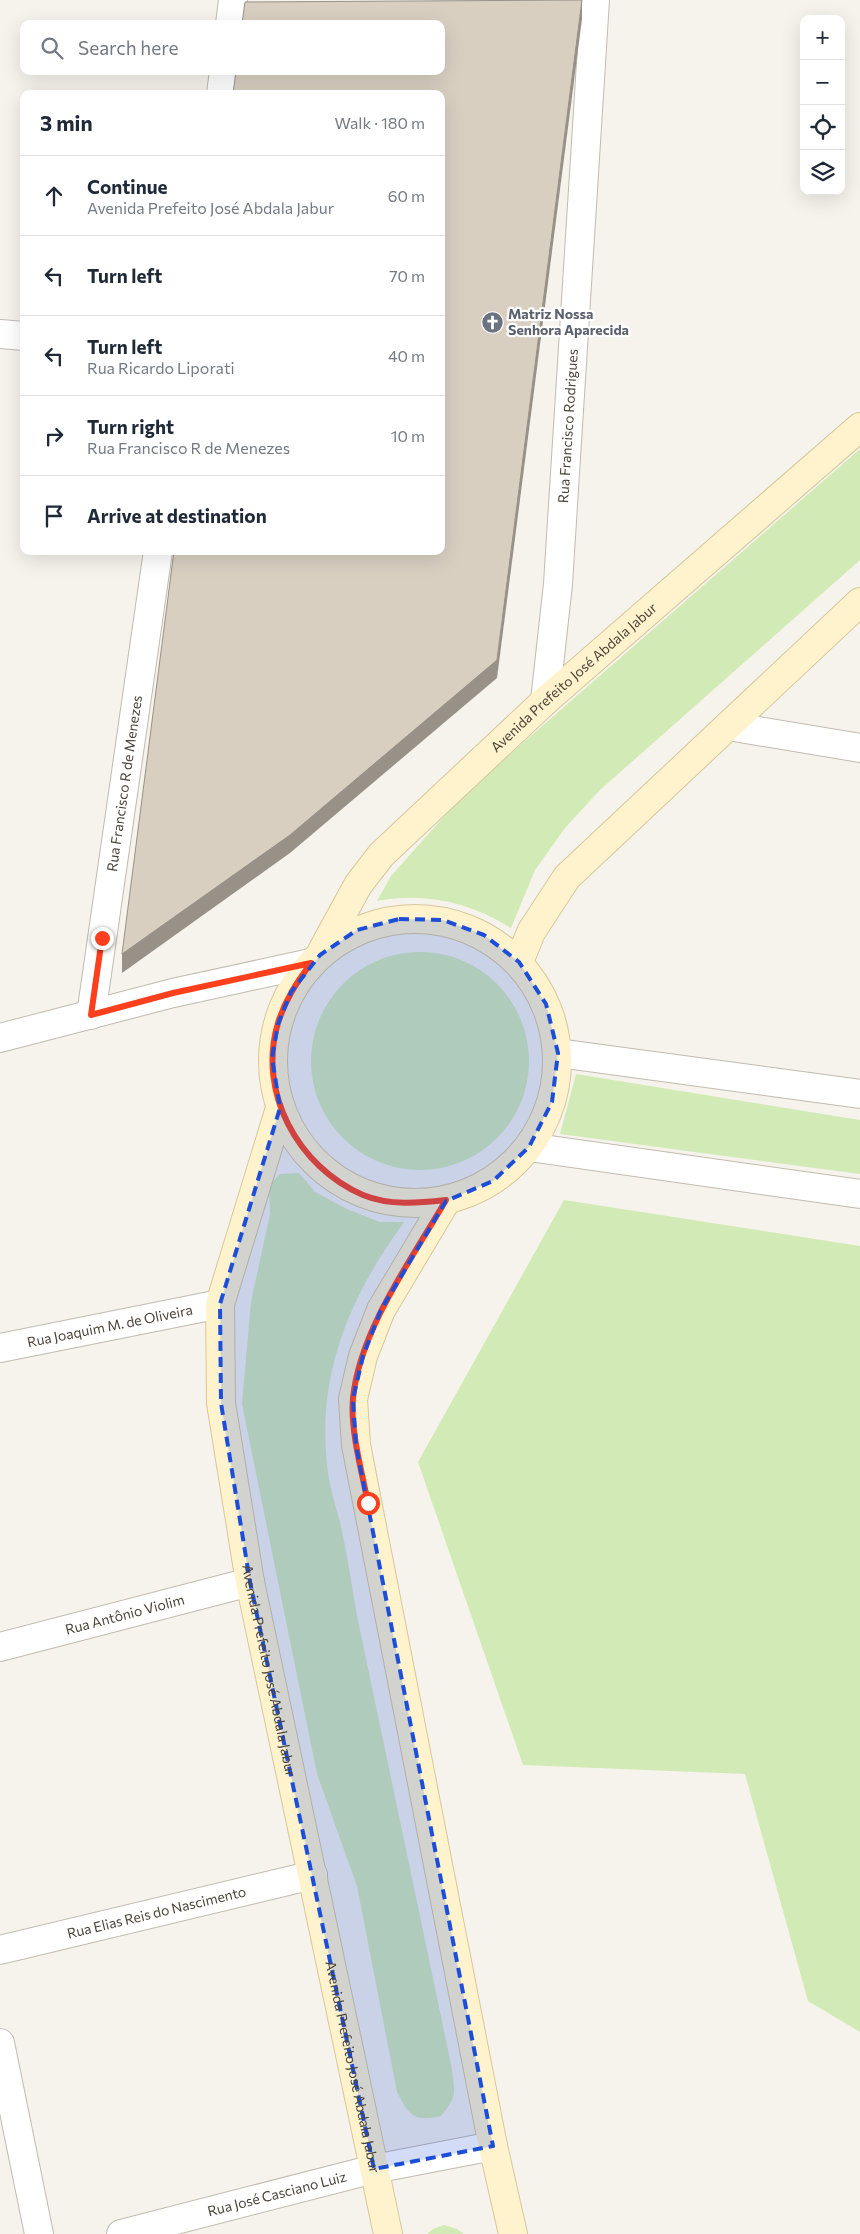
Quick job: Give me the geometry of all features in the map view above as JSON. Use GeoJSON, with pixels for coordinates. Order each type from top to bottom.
{"type":"FeatureCollection","features":[{"type":"Feature","properties":{"kind":"street"},"geometry":{"type":"LineString","coordinates":[[230,20],[233,0]]}},
{"type":"Feature","properties":{"kind":"street","name":"Rua Francisco Rodrigues"},"geometry":{"type":"LineString","coordinates":[[545,701],[558,584],[595,0]]}},
{"type":"Feature","properties":{"kind":"street"},"geometry":{"type":"LineString","coordinates":[[222,90],[223,75]]}},
{"type":"Feature","properties":{"kind":"street"},"geometry":{"type":"LineString","coordinates":[[0,334],[20,336]]}},
{"type":"Feature","properties":{"kind":"street","name":"Avenida Prefeito José Abdala Jabur"},"geometry":{"type":"LineString","coordinates":[[315,959],[358,885],[381,855],[545,701],[860,427]]}},
{"type":"Feature","properties":{"kind":"street","name":"Rua Francisco R de Menezes"},"geometry":{"type":"LineString","coordinates":[[91,1015],[157,555]]}},
{"type":"Feature","properties":{"kind":"street"},"geometry":{"type":"LineString","coordinates":[[519,962],[532,932],[567,877],[860,602]]}},
{"type":"Feature","properties":{"kind":"street"},"geometry":{"type":"LineString","coordinates":[[728,726],[860,748]]}},
{"type":"Feature","properties":{"kind":"street"},"geometry":{"type":"LineString","coordinates":[[399,919],[443,920],[484,935],[519,962],[546,1004],[558,1052],[552,1102],[529,1147],[492,1181],[446,1200],[405,1204],[364,1195],[328,1175],[299,1145],[280,1108],[272,1058],[278,1024],[290,992],[315,959],[357,930],[399,919]]}},
{"type":"Feature","properties":{"kind":"street"},"geometry":{"type":"LineString","coordinates":[[0,1038],[173,993],[315,959]]}},
{"type":"Feature","properties":{"kind":"street"},"geometry":{"type":"LineString","coordinates":[[558,1052],[860,1094]]}},
{"type":"Feature","properties":{"kind":"street","name":"Avenida Prefeito José Abdala Jabur"},"geometry":{"type":"LineString","coordinates":[[280,1108],[220,1304],[221,1403],[250,1582],[388,2234]]}},
{"type":"Feature","properties":{"kind":"street"},"geometry":{"type":"LineString","coordinates":[[529,1147],[860,1194]]}},
{"type":"Feature","properties":{"kind":"street"},"geometry":{"type":"LineString","coordinates":[[446,1200],[381,1310],[363,1356],[353,1399],[356,1445],[493,2146],[514,2234]]}},
{"type":"Feature","properties":{"kind":"street","name":"Rua Joaquim M. de Oliveira"},"geometry":{"type":"LineString","coordinates":[[0,1348],[220,1304]]}},
{"type":"Feature","properties":{"kind":"street","name":"Rua Antônio Violim"},"geometry":{"type":"LineString","coordinates":[[0,1647],[250,1582]]}},
{"type":"Feature","properties":{"kind":"street","name":"Rua Elias Reis do Nascimento"},"geometry":{"type":"LineString","coordinates":[[0,1950],[313,1875]]}},
{"type":"Feature","properties":{"kind":"street"},"geometry":{"type":"LineString","coordinates":[[0,2043],[39,2234]]}},
{"type":"Feature","properties":{"kind":"street","name":"Rua José Casciano Luiz"},"geometry":{"type":"LineString","coordinates":[[121,2234],[374,2168],[493,2146]]}},
{"type":"Feature","properties":{"kind":"highlighted area"},"geometry":{"type":"Polygon","coordinates":[[[399,919],[443,920],[484,935],[519,962],[546,1004],[558,1053],[552,1102],[529,1147],[493,1181],[446,1201],[381,1310],[363,1356],[353,1399],[356,1445],[493,2146],[374,2169],[250,1582],[221,1403],[220,1304],[280,1108],[272,1058],[278,1024],[291,992],[320,955],[357,930],[399,919]]]}},
{"type":"Feature","properties":{"kind":"green space"},"geometry":{"type":"Polygon","coordinates":[[[860,449],[860,560],[600,790],[565,828],[535,870],[511,928],[479,912],[446,901],[412,898],[377,901],[391,876],[463,795],[860,449]]]}},
{"type":"Feature","properties":{"kind":"green space"},"geometry":{"type":"Polygon","coordinates":[[[409,952],[431,952],[452,956],[472,964],[489,976],[505,992],[517,1009],[525,1029],[529,1061],[525,1093],[517,1113],[505,1130],[489,1146],[472,1158],[452,1166],[431,1170],[409,1170],[388,1166],[368,1158],[351,1146],[335,1130],[323,1113],[315,1093],[311,1072],[311,1050],[315,1029],[323,1009],[335,992],[351,976],[368,964],[388,956],[409,952]]]}},
{"type":"Feature","properties":{"kind":"green space"},"geometry":{"type":"Polygon","coordinates":[[[576,1074],[860,1120],[860,1174],[560,1134],[576,1074]]]}},
{"type":"Feature","properties":{"kind":"green space"},"geometry":{"type":"Polygon","coordinates":[[[299,1173],[315,1192],[347,1209],[380,1222],[404,1222],[367,1280],[340,1340],[332,1371],[327,1404],[325,1438],[329,1481],[343,1536],[356,1611],[452,2069],[454,2094],[450,2104],[441,2116],[432,2118],[413,2115],[397,2092],[357,1886],[317,1774],[242,1404],[251,1302],[270,1214],[269,1186],[280,1174],[299,1173]]]}},
{"type":"Feature","properties":{"kind":"green space"},"geometry":{"type":"Polygon","coordinates":[[[564,1200],[860,1246],[860,2032],[808,2001],[745,1774],[523,1765],[418,1462],[564,1200]]]}},
{"type":"Feature","properties":{"kind":"green space"},"geometry":{"type":"Polygon","coordinates":[[[444,2225],[457,2229],[464,2234],[427,2234],[433,2229],[444,2225]]]}},
{"type":"Feature","properties":{"kind":"building","name":"Matriz Nossa Senhora Aparecida"},"geometry":{"type":"Polygon","coordinates":[[[582,0],[497,660],[290,835],[122,954],[173,555],[445,555],[445,90],[234,90],[235,75],[445,75],[445,20],[243,20],[245,2],[582,0]]]}},
{"type":"Feature","properties":{"kind":"place","name":"Matriz Nossa Senhora Aparecida"},"geometry":{"type":"Point","coordinates":[492,322]}},
{"type":"Feature","properties":{"kind":"route"},"geometry":{"type":"LineString","coordinates":[[102,938],[91,1015],[173,993],[311,963],[290,992],[278,1024],[272,1058],[280,1108],[299,1145],[328,1175],[364,1195],[405,1204],[446,1200],[381,1310],[363,1356],[353,1399],[356,1445],[368,1503]]}}]}
